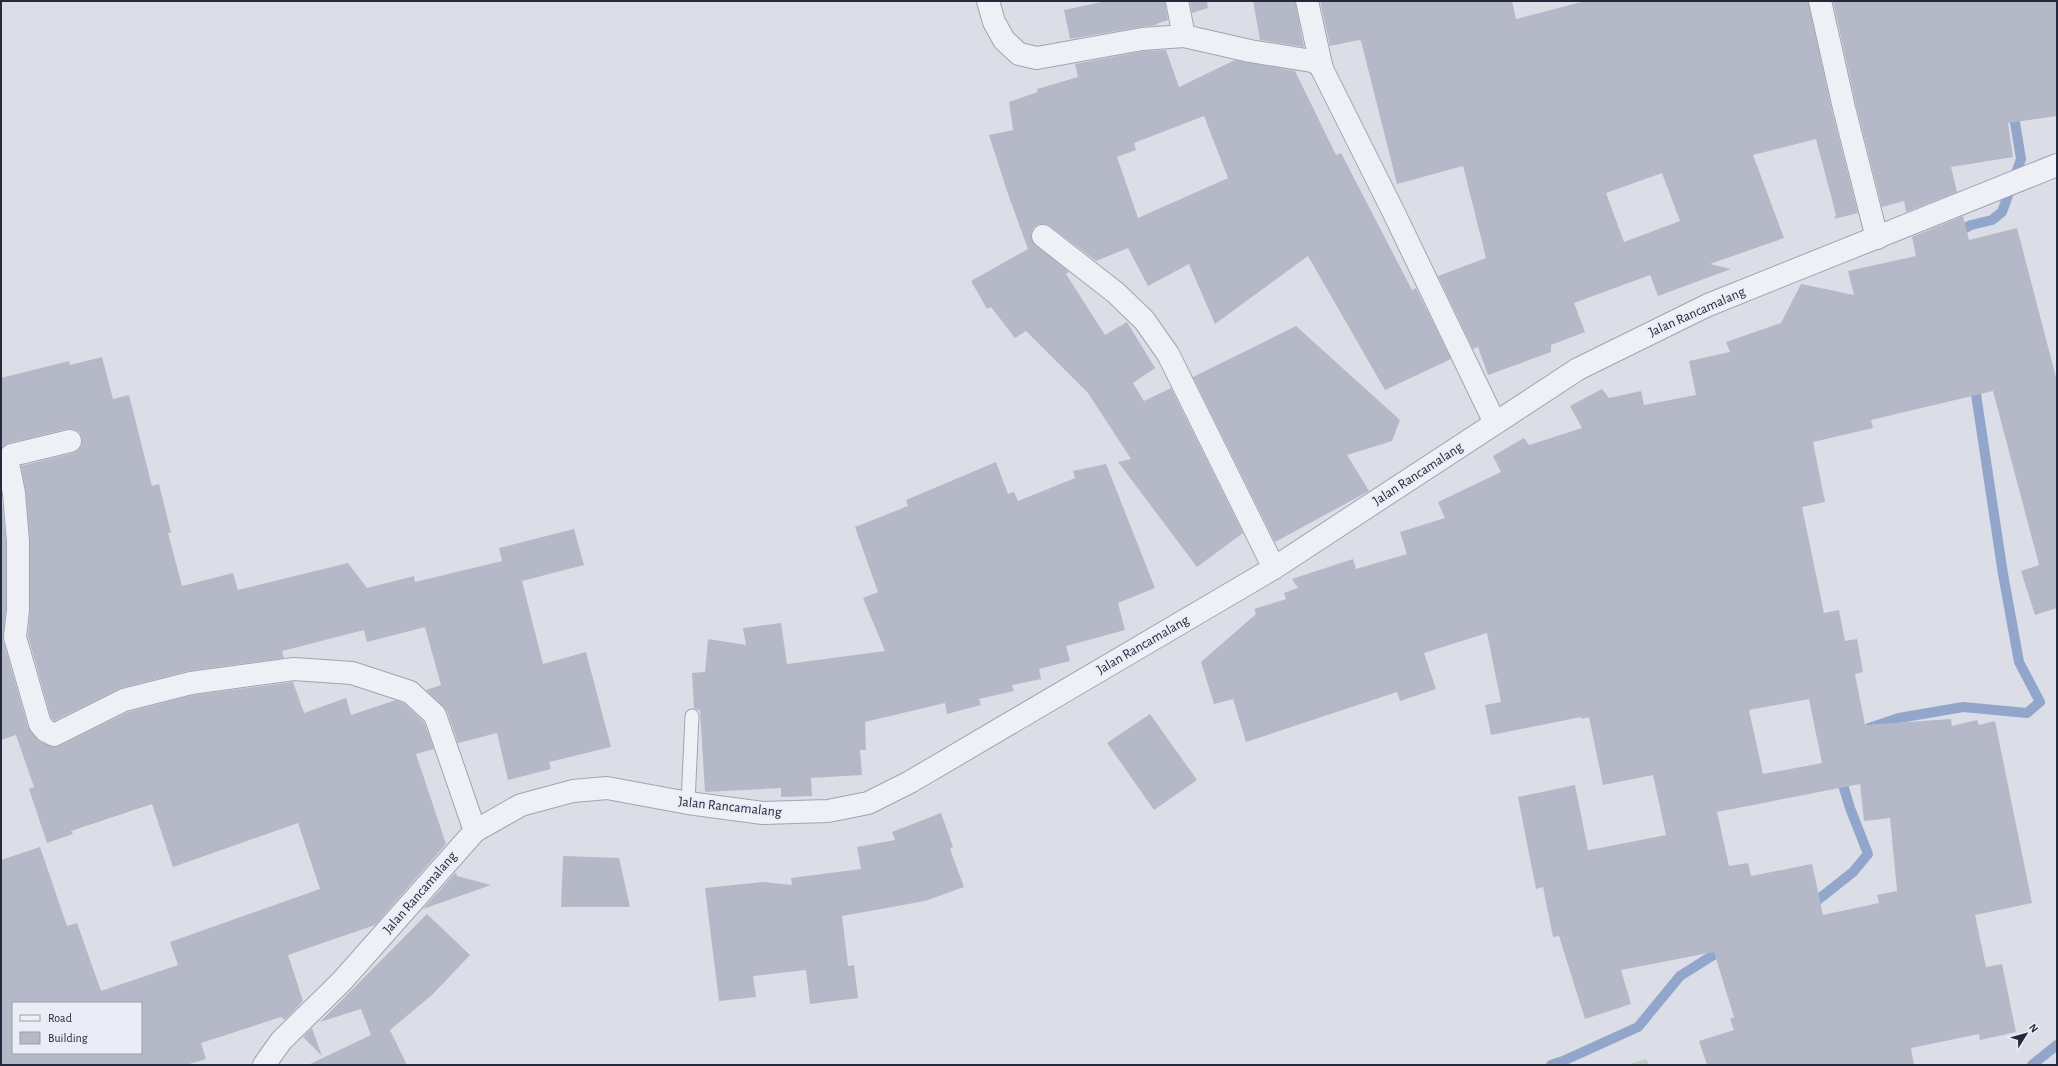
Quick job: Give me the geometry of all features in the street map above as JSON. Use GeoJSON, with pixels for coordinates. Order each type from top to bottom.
{"type":"FeatureCollection","features":[{"type":"Feature","properties":{"kind":"street"},"geometry":{"type":"LineString","coordinates":[[988,1],[994,22],[1004,40],[1019,54],[1037,58],[1142,39],[1184,36],[1312,61],[1322,69]]}},
{"type":"Feature","properties":{"kind":"street"},"geometry":{"type":"LineString","coordinates":[[1177,1],[1184,36]]}},
{"type":"Feature","properties":{"kind":"street"},"geometry":{"type":"LineString","coordinates":[[1307,1],[1322,69],[1495,423]]}},
{"type":"Feature","properties":{"kind":"street"},"geometry":{"type":"LineString","coordinates":[[1820,1],[1844,108],[1877,238]]}},
{"type":"Feature","properties":{"kind":"street","name":"Jalan Rancamalang"},"geometry":{"type":"LineString","coordinates":[[264,1065],[281,1041],[342,982],[475,831],[521,805],[573,791],[607,788],[688,803],[763,813],[828,811],[868,803],[910,782],[1274,568],[1578,369],[1712,303],[2057,165]]}},
{"type":"Feature","properties":{"kind":"street"},"geometry":{"type":"LineString","coordinates":[[1043,236],[1116,293],[1144,320],[1168,354],[1274,568]]}},
{"type":"Feature","properties":{"kind":"street"},"geometry":{"type":"LineString","coordinates":[[70,441],[12,455],[7,459],[14,493],[18,541],[18,610],[15,637],[40,724],[46,731],[54,735],[124,700],[191,683],[294,669],[352,673],[410,692],[435,714],[475,831]]}},
{"type":"Feature","properties":{"kind":"lane"},"geometry":{"type":"LineString","coordinates":[[688,803],[692,716]]}},
{"type":"Feature","properties":{"kind":"green space"},"geometry":{"type":"Polygon","coordinates":[[[1646,1059],[1649,1065],[1627,1065],[1646,1059]]]}},
{"type":"Feature","properties":{"kind":"building"},"geometry":{"type":"Polygon","coordinates":[[[1106,1],[1165,1],[1168,20],[1156,24],[1157,25],[1070,39],[1064,10],[1106,1]]]}},
{"type":"Feature","properties":{"kind":"building"},"geometry":{"type":"Polygon","coordinates":[[[1190,1],[1207,1],[1208,8],[1192,13],[1190,1]]]}},
{"type":"Feature","properties":{"kind":"building"},"geometry":{"type":"Polygon","coordinates":[[[1253,1],[1295,1],[1304,47],[1260,40],[1253,1]]]}},
{"type":"Feature","properties":{"kind":"building"},"geometry":{"type":"Polygon","coordinates":[[[1320,1],[1512,1],[1516,19],[1585,1],[1808,1],[1832,111],[1858,213],[1834,219],[1836,215],[1816,139],[1753,155],[1784,238],[1710,264],[1731,269],[1658,296],[1650,275],[1574,303],[1585,332],[1551,345],[1551,352],[1488,375],[1478,347],[1473,349],[1438,276],[1486,258],[1463,166],[1397,184],[1361,41],[1359,40],[1330,46],[1320,1]],[[1662,173],[1606,193],[1624,242],[1680,221],[1662,173]]]}},
{"type":"Feature","properties":{"kind":"building"},"geometry":{"type":"Polygon","coordinates":[[[1833,1],[2057,1],[2057,116],[2008,123],[2013,157],[1951,167],[1957,192],[1906,212],[1904,201],[1882,207],[1856,105],[1833,1]]]}},
{"type":"Feature","properties":{"kind":"building"},"geometry":{"type":"Polygon","coordinates":[[[1166,50],[1179,87],[1235,60],[1295,71],[1336,155],[1341,153],[1412,290],[1416,288],[1451,359],[1385,390],[1308,256],[1215,324],[1189,264],[1148,286],[1128,248],[1096,261],[1050,226],[1039,224],[1033,228],[1031,235],[1032,241],[1069,272],[1066,274],[1105,335],[1127,322],[1155,368],[1133,383],[1144,401],[1171,388],[1243,533],[1197,567],[1118,462],[1131,459],[1088,393],[1026,331],[1015,338],[991,307],[987,309],[971,281],[1028,249],[989,135],[1013,130],[1009,102],[1038,92],[1037,89],[1078,77],[1075,64],[1144,51],[1166,50]],[[1204,116],[1134,143],[1136,150],[1117,157],[1138,218],[1228,178],[1204,116]]]}},
{"type":"Feature","properties":{"kind":"building"},"geometry":{"type":"Polygon","coordinates":[[[1963,216],[1969,240],[2017,228],[2057,381],[2057,608],[2035,615],[2021,571],[2039,565],[1993,391],[1871,420],[1873,428],[1813,442],[1825,502],[1802,507],[1824,613],[1839,610],[1845,641],[1857,639],[1863,672],[1855,674],[1865,725],[1951,719],[1952,726],[1977,720],[1979,725],[1995,721],[2032,903],[1975,915],[1986,967],[2002,964],[2016,1032],[1980,1040],[1979,1034],[1911,1048],[1914,1065],[1707,1065],[1699,1041],[1734,1030],[1730,1019],[1734,1017],[1714,952],[1621,970],[1631,1004],[1585,1019],[1559,936],[1553,937],[1543,887],[1536,889],[1518,797],[1575,785],[1588,850],[1666,835],[1653,775],[1603,785],[1589,717],[1581,719],[1581,717],[1491,735],[1485,705],[1501,702],[1487,633],[1424,653],[1436,689],[1400,701],[1397,692],[1246,742],[1233,699],[1214,704],[1201,662],[1256,614],[1254,609],[1286,599],[1284,593],[1298,588],[1292,579],[1353,559],[1356,569],[1407,554],[1400,532],[1445,518],[1438,502],[1501,472],[1493,456],[1524,438],[1529,445],[1582,428],[1570,406],[1602,389],[1609,398],[1641,391],[1644,405],[1696,395],[1689,361],[1730,352],[1726,342],[1781,323],[1801,284],[1854,295],[1848,271],[1916,256],[1912,237],[1963,216]],[[1809,699],[1749,710],[1763,774],[1822,763],[1809,699]],[[1860,784],[1717,812],[1729,866],[1748,863],[1751,876],[1812,864],[1823,915],[1879,903],[1877,895],[1897,891],[1890,818],[1864,821],[1860,784]]]}},
{"type":"Feature","properties":{"kind":"building"},"geometry":{"type":"Polygon","coordinates":[[[1296,326],[1400,420],[1392,441],[1347,455],[1369,491],[1275,542],[1193,377],[1296,326]]]}},
{"type":"Feature","properties":{"kind":"building"},"geometry":{"type":"Polygon","coordinates":[[[102,357],[113,399],[129,395],[152,486],[159,484],[171,533],[168,533],[182,586],[233,573],[238,590],[348,563],[367,588],[414,576],[415,582],[502,561],[499,548],[574,529],[584,565],[522,581],[543,664],[586,652],[611,747],[549,762],[551,769],[508,780],[497,733],[458,743],[447,711],[426,690],[441,685],[425,627],[367,642],[364,630],[282,651],[284,658],[188,671],[121,688],[54,721],[51,718],[28,636],[30,610],[30,541],[26,492],[21,466],[73,453],[82,445],[82,438],[79,432],[73,429],[67,429],[9,443],[1,448],[1,378],[69,361],[70,365],[102,357]]]}},
{"type":"Feature","properties":{"kind":"building"},"geometry":{"type":"Polygon","coordinates":[[[996,462],[1008,494],[1014,492],[1018,501],[1075,478],[1073,471],[1106,464],[1155,588],[1118,603],[1125,630],[1066,646],[1070,661],[1039,669],[1041,679],[1012,685],[1014,691],[979,699],[981,705],[947,714],[945,703],[865,722],[866,750],[860,750],[862,775],[811,778],[812,796],[781,797],[781,788],[705,792],[700,710],[694,709],[692,673],[705,672],[708,639],[746,645],[743,628],[781,623],[787,664],[885,651],[863,598],[878,592],[855,527],[908,506],[906,500],[996,462]]]}},
{"type":"Feature","properties":{"kind":"building"},"geometry":{"type":"Polygon","coordinates":[[[1,492],[6,542],[6,609],[3,640],[28,727],[40,742],[54,747],[59,746],[128,712],[193,695],[293,682],[304,713],[346,698],[351,715],[396,700],[404,703],[424,722],[434,749],[416,754],[446,844],[375,925],[288,955],[303,1001],[285,1020],[281,1017],[201,1043],[206,1059],[186,1065],[1,1065],[1,860],[40,847],[67,926],[77,923],[101,991],[178,965],[170,942],[320,889],[298,823],[173,867],[152,804],[71,831],[73,834],[47,843],[29,789],[34,787],[16,735],[1,740],[1,492]]]}},
{"type":"Feature","properties":{"kind":"building"},"geometry":{"type":"Polygon","coordinates":[[[1150,714],[1197,780],[1154,810],[1107,743],[1150,714]]]}},
{"type":"Feature","properties":{"kind":"building"},"geometry":{"type":"Polygon","coordinates":[[[941,813],[953,847],[950,849],[964,887],[925,901],[842,916],[848,966],[854,965],[858,998],[810,1004],[806,970],[753,976],[756,997],[719,1001],[705,888],[763,882],[792,885],[791,878],[861,869],[857,847],[895,840],[892,832],[941,813]]]}},
{"type":"Feature","properties":{"kind":"building"},"geometry":{"type":"Polygon","coordinates":[[[563,856],[619,858],[630,907],[561,907],[563,856]]]}},
{"type":"Feature","properties":{"kind":"building"},"geometry":{"type":"Polygon","coordinates":[[[456,872],[457,876],[491,885],[423,909],[456,872]]]}},
{"type":"Feature","properties":{"kind":"building"},"geometry":{"type":"Polygon","coordinates":[[[427,914],[470,955],[433,994],[390,1030],[407,1065],[308,1065],[371,1035],[361,1009],[320,1022],[427,914]]]}},
{"type":"Feature","properties":{"kind":"building"},"geometry":{"type":"Polygon","coordinates":[[[312,1028],[322,1056],[303,1037],[312,1028]]]}},
{"type":"Feature","properties":{"kind":"waterway"},"geometry":{"type":"LineString","coordinates":[[1954,234],[1971,225],[1992,220],[2002,212],[2021,159],[2013,110]]}},
{"type":"Feature","properties":{"kind":"waterway"},"geometry":{"type":"LineString","coordinates":[[1869,728],[1899,718],[1963,707],[2027,713],[2040,702],[2019,662],[2003,574],[1974,381]]}},
{"type":"Feature","properties":{"kind":"waterway"},"geometry":{"type":"LineString","coordinates":[[1810,906],[1853,872],[1868,854],[1850,808],[1840,775]]}},
{"type":"Feature","properties":{"kind":"waterway"},"geometry":{"type":"LineString","coordinates":[[1551,1065],[1638,1027],[1680,976],[1726,947]]}},
{"type":"Feature","properties":{"kind":"waterway"},"geometry":{"type":"LineString","coordinates":[[2032,1065],[2057,1045]]}}]}
